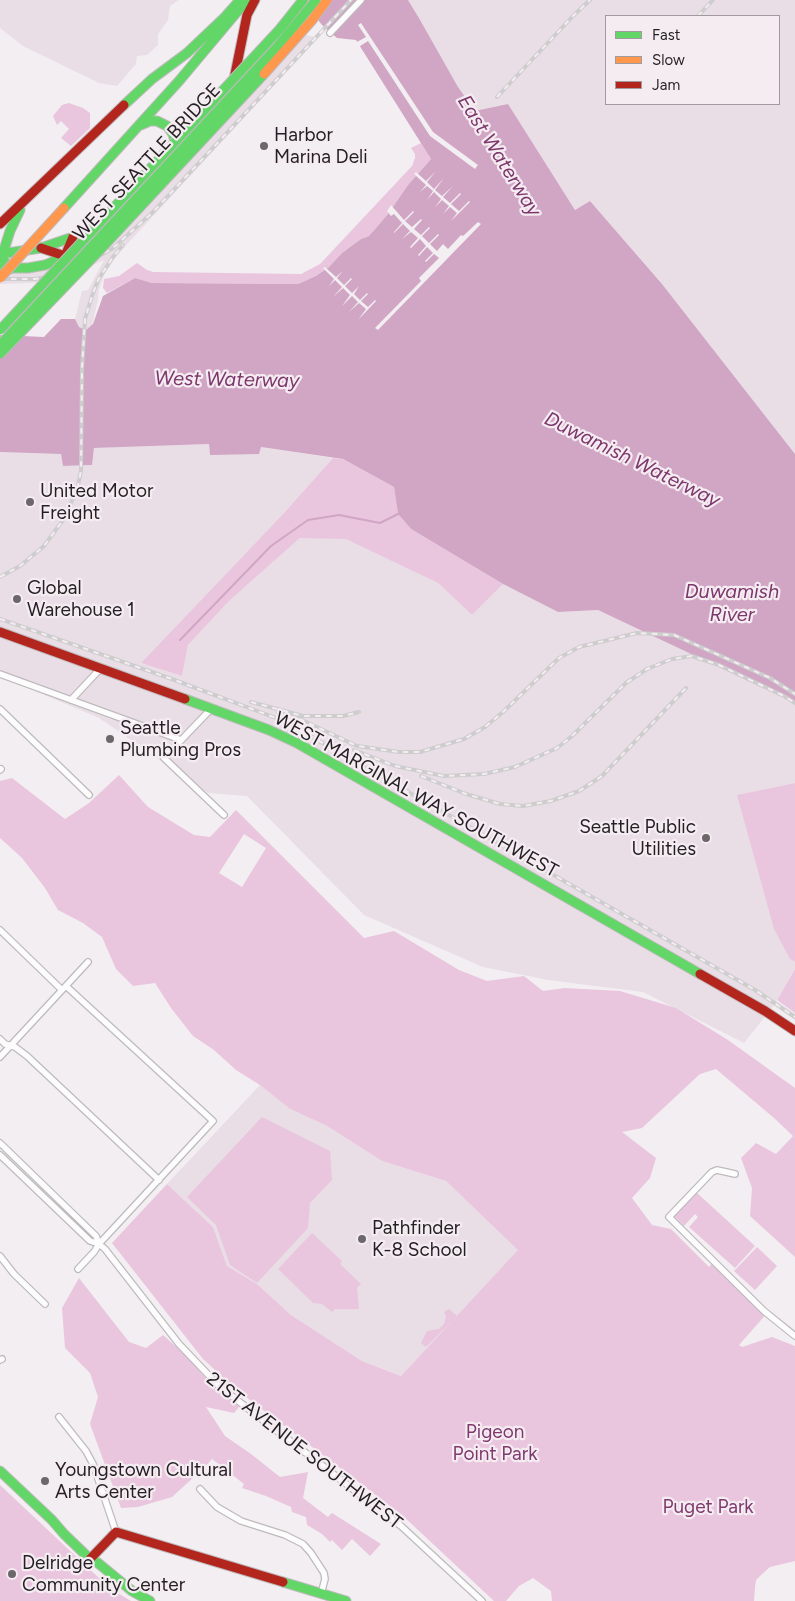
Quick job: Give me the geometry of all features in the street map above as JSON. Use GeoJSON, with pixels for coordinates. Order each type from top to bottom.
{"type":"FeatureCollection","features":[{"type":"Feature","properties":{"kind":"main road"},"geometry":{"type":"LineString","coordinates":[[0,224],[123,105],[152,79],[168,69],[187,53],[240,0]]}},
{"type":"Feature","properties":{"kind":"main road"},"geometry":{"type":"LineString","coordinates":[[0,278],[179,81],[246,0]]}},
{"type":"Feature","properties":{"kind":"main road"},"geometry":{"type":"LineString","coordinates":[[0,268],[10,269],[45,265],[83,247],[97,237],[218,107],[228,93],[239,57],[244,24],[255,0]]}},
{"type":"Feature","properties":{"kind":"main road","name":"WEST SEATTLE BRIDGE"},"geometry":{"type":"LineString","coordinates":[[0,330],[280,29],[303,0]]}},
{"type":"Feature","properties":{"kind":"main road","name":"WEST SEATTLE BRIDGE"},"geometry":{"type":"LineString","coordinates":[[0,345],[277,47],[316,0]]}},
{"type":"Feature","properties":{"kind":"main road"},"geometry":{"type":"LineString","coordinates":[[0,354],[99,251],[276,60],[312,20],[327,0]]}},
{"type":"Feature","properties":{"kind":"main road"},"geometry":{"type":"LineString","coordinates":[[2,253],[41,248],[74,237],[95,227],[111,215],[159,165],[174,154],[176,143],[173,134],[166,126],[150,121],[140,125]]}},
{"type":"Feature","properties":{"kind":"main road"},"geometry":{"type":"LineString","coordinates":[[10,269],[2,253],[17,214],[29,197]]}},
{"type":"Feature","properties":{"kind":"main road"},"geometry":{"type":"LineString","coordinates":[[65,256],[74,237]]}},
{"type":"Feature","properties":{"kind":"main road"},"geometry":{"type":"LineString","coordinates":[[41,248],[65,256]]}},
{"type":"Feature","properties":{"kind":"main road","name":"WEST MARGINAL WAY SOUTHWEST"},"geometry":{"type":"LineString","coordinates":[[0,632],[269,730],[304,747],[767,1012],[795,1031]]}},
{"type":"Feature","properties":{"kind":"main road"},"geometry":{"type":"LineString","coordinates":[[0,1471],[90,1559],[98,1563],[132,1591],[150,1601]]}},
{"type":"Feature","properties":{"kind":"main road"},"geometry":{"type":"LineString","coordinates":[[90,1559],[116,1532],[346,1601]]}},
{"type":"Feature","properties":{"kind":"street"},"geometry":{"type":"LineString","coordinates":[[330,33],[361,0]]}},
{"type":"Feature","properties":{"kind":"street"},"geometry":{"type":"LineString","coordinates":[[71,700],[101,668]]}},
{"type":"Feature","properties":{"kind":"street"},"geometry":{"type":"LineString","coordinates":[[0,674],[181,740]]}},
{"type":"Feature","properties":{"kind":"street"},"geometry":{"type":"LineString","coordinates":[[0,709],[89,795]]}},
{"type":"Feature","properties":{"kind":"street"},"geometry":{"type":"LineString","coordinates":[[211,709],[164,758],[224,815]]}},
{"type":"Feature","properties":{"kind":"street"},"geometry":{"type":"LineString","coordinates":[[0,930],[213,1122],[78,1269]]}},
{"type":"Feature","properties":{"kind":"street"},"geometry":{"type":"LineString","coordinates":[[0,1057],[88,962]]}},
{"type":"Feature","properties":{"kind":"street"},"geometry":{"type":"LineString","coordinates":[[0,1039],[5,1044],[15,1047],[28,1056],[159,1180]]}},
{"type":"Feature","properties":{"kind":"street","name":"21ST AVENUE SOUTHWEST"},"geometry":{"type":"LineString","coordinates":[[0,1143],[96,1236],[99,1244]]}},
{"type":"Feature","properties":{"kind":"street","name":"21ST AVENUE SOUTHWEST"},"geometry":{"type":"LineString","coordinates":[[0,1155],[90,1241],[99,1244],[106,1250],[179,1344],[220,1387],[400,1526],[482,1601]]}},
{"type":"Feature","properties":{"kind":"street"},"geometry":{"type":"LineString","coordinates":[[735,1174],[717,1170],[712,1172],[669,1216],[764,1311],[795,1336]]}},
{"type":"Feature","properties":{"kind":"street"},"geometry":{"type":"LineString","coordinates":[[0,1256],[14,1274],[45,1304]]}},
{"type":"Feature","properties":{"kind":"street"},"geometry":{"type":"LineString","coordinates":[[59,1417],[90,1458],[116,1532]]}},
{"type":"Feature","properties":{"kind":"street"},"geometry":{"type":"LineString","coordinates":[[200,1489],[229,1515],[303,1544],[324,1574],[321,1594]]}},
{"type":"Feature","properties":{"kind":"shaded area"},"geometry":{"type":"Polygon","coordinates":[[[0,0],[179,0],[170,6],[168,20],[158,34],[158,45],[147,55],[137,56],[136,64],[117,86],[99,83],[23,46],[0,28],[0,0]]]}},
{"type":"Feature","properties":{"kind":"shaded area"},"geometry":{"type":"Polygon","coordinates":[[[408,0],[795,0],[795,454],[662,284],[590,201],[575,210],[508,104],[475,112],[458,87],[408,0]]]}},
{"type":"Feature","properties":{"kind":"shaded area"},"geometry":{"type":"Polygon","coordinates":[[[306,35],[318,38],[117,255],[104,275],[99,289],[92,326],[86,330],[79,327],[75,319],[82,291],[88,290],[104,260],[53,282],[0,284],[0,272],[36,272],[60,262],[306,35]]]}},
{"type":"Feature","properties":{"kind":"shaded area"},"geometry":{"type":"Polygon","coordinates":[[[209,444],[210,455],[261,447],[333,458],[283,514],[141,663],[182,676],[188,645],[229,601],[300,538],[346,538],[438,583],[472,615],[503,584],[558,612],[598,610],[638,628],[795,673],[795,783],[738,795],[790,959],[795,962],[795,969],[776,1001],[795,1014],[795,1020],[774,1005],[744,1043],[643,992],[548,980],[483,967],[364,915],[247,796],[208,793],[99,718],[0,676],[0,452],[61,454],[63,466],[92,465],[94,448],[209,444]]]}},
{"type":"Feature","properties":{"kind":"shaded area","name":"Pathfinder K-8 School"},"geometry":{"type":"Polygon","coordinates":[[[260,1085],[290,1109],[327,1126],[382,1161],[446,1181],[519,1250],[401,1376],[362,1361],[291,1315],[257,1284],[227,1266],[213,1227],[167,1184],[260,1085]]]}},
{"type":"Feature","properties":{"kind":"green space"},"geometry":{"type":"Polygon","coordinates":[[[69,103],[83,108],[90,113],[90,128],[71,146],[61,138],[69,129],[61,121],[57,125],[53,116],[62,105],[69,103]]]}},
{"type":"Feature","properties":{"kind":"green space"},"geometry":{"type":"Polygon","coordinates":[[[421,143],[431,159],[408,185],[388,214],[369,236],[361,239],[342,253],[329,267],[316,276],[298,284],[152,283],[135,278],[107,293],[103,288],[104,279],[119,276],[137,263],[153,272],[301,274],[320,264],[412,166],[415,154],[411,148],[421,143]]]}},
{"type":"Feature","properties":{"kind":"green space"},"geometry":{"type":"Polygon","coordinates":[[[333,458],[343,459],[394,487],[398,514],[411,529],[503,584],[472,615],[438,583],[346,539],[300,538],[229,601],[188,645],[182,676],[141,663],[283,514],[333,458]]]}},
{"type":"Feature","properties":{"kind":"green space"},"geometry":{"type":"Polygon","coordinates":[[[119,775],[148,807],[194,835],[210,837],[236,810],[364,938],[394,931],[459,970],[487,981],[524,976],[543,991],[565,988],[620,991],[676,1008],[728,1040],[795,1088],[795,1257],[750,1216],[752,1188],[741,1158],[756,1143],[776,1154],[793,1136],[716,1069],[700,1074],[642,1128],[622,1132],[656,1158],[650,1178],[632,1198],[652,1225],[671,1229],[709,1267],[715,1260],[769,1311],[739,1345],[742,1347],[772,1337],[795,1346],[795,1561],[770,1567],[761,1575],[756,1580],[754,1601],[552,1601],[551,1591],[533,1578],[519,1586],[506,1601],[494,1601],[402,1515],[238,1391],[203,1359],[112,1243],[167,1184],[213,1227],[227,1266],[257,1284],[291,1315],[362,1361],[401,1376],[518,1250],[446,1181],[382,1161],[327,1126],[290,1109],[260,1085],[236,1070],[214,1050],[193,1036],[171,1008],[155,983],[133,986],[116,969],[102,937],[83,923],[58,910],[45,888],[22,858],[0,838],[0,781],[12,778],[65,819],[89,803],[119,775]],[[244,834],[219,873],[242,887],[266,848],[244,834]]]}},
{"type":"Feature","properties":{"kind":"green space"},"geometry":{"type":"Polygon","coordinates":[[[795,783],[795,962],[790,959],[774,929],[737,795],[795,783]]]}},
{"type":"Feature","properties":{"kind":"green space"},"geometry":{"type":"Polygon","coordinates":[[[795,969],[795,1013],[777,1000],[795,969]]]}},
{"type":"Feature","properties":{"kind":"green space"},"geometry":{"type":"Polygon","coordinates":[[[262,1117],[330,1151],[332,1180],[310,1203],[308,1228],[257,1283],[230,1265],[216,1225],[187,1197],[262,1117]]]}},
{"type":"Feature","properties":{"kind":"green space"},"geometry":{"type":"Polygon","coordinates":[[[696,1192],[755,1246],[735,1268],[689,1227],[698,1217],[695,1214],[684,1226],[674,1216],[696,1192]]]}},
{"type":"Feature","properties":{"kind":"green space"},"geometry":{"type":"Polygon","coordinates":[[[312,1233],[342,1261],[340,1264],[361,1284],[357,1288],[359,1309],[335,1309],[332,1312],[322,1304],[313,1303],[278,1269],[312,1233]]]}},
{"type":"Feature","properties":{"kind":"green space"},"geometry":{"type":"Polygon","coordinates":[[[757,1247],[777,1266],[755,1290],[734,1271],[757,1247]]]}},
{"type":"Feature","properties":{"kind":"green space"},"geometry":{"type":"Polygon","coordinates":[[[79,1278],[129,1342],[146,1348],[163,1335],[182,1352],[213,1386],[239,1407],[234,1413],[206,1407],[225,1436],[280,1477],[308,1472],[303,1498],[328,1517],[332,1513],[381,1544],[370,1556],[352,1539],[342,1550],[332,1540],[330,1542],[322,1534],[307,1525],[306,1517],[292,1512],[291,1507],[242,1488],[244,1484],[212,1459],[172,1497],[138,1507],[121,1508],[90,1424],[98,1397],[90,1373],[65,1348],[62,1308],[79,1278]]]}},
{"type":"Feature","properties":{"kind":"green space"},"geometry":{"type":"Polygon","coordinates":[[[449,1309],[457,1316],[426,1347],[421,1343],[427,1331],[439,1329],[444,1324],[446,1317],[444,1312],[449,1309]]]}},
{"type":"Feature","properties":{"kind":"green space"},"geometry":{"type":"Polygon","coordinates":[[[0,1485],[100,1579],[131,1601],[0,1601],[0,1485]]]}},
{"type":"Feature","properties":{"kind":"water"},"geometry":{"type":"Polygon","coordinates":[[[302,0],[408,0],[458,87],[475,111],[508,104],[575,210],[590,201],[662,284],[795,454],[795,703],[598,610],[558,612],[503,584],[411,529],[398,514],[394,487],[343,459],[261,447],[259,454],[210,455],[209,444],[94,448],[92,465],[63,466],[61,454],[0,452],[0,335],[44,337],[61,319],[75,319],[79,327],[86,330],[93,324],[103,296],[135,278],[152,283],[298,284],[316,276],[329,267],[342,253],[361,239],[369,236],[388,214],[408,185],[431,159],[356,40],[337,38],[322,25],[302,0]]]}},
{"type":"Feature","properties":{"kind":"pier"},"geometry":{"type":"Polygon","coordinates":[[[361,23],[433,132],[478,165],[475,169],[430,136],[368,41],[357,48],[355,43],[366,37],[358,25],[361,23]]]}},
{"type":"Feature","properties":{"kind":"pier"},"geometry":{"type":"Polygon","coordinates":[[[436,171],[427,182],[434,189],[444,178],[435,190],[442,196],[453,186],[443,197],[450,203],[460,193],[451,204],[459,211],[470,202],[451,221],[457,213],[450,207],[443,214],[449,206],[442,200],[435,207],[441,199],[434,192],[427,200],[433,191],[427,186],[420,192],[426,185],[414,174],[416,172],[426,181],[436,171]]]}},
{"type":"Feature","properties":{"kind":"pier"},"geometry":{"type":"Polygon","coordinates":[[[391,205],[404,220],[414,212],[405,221],[412,227],[422,220],[414,229],[421,235],[430,228],[422,236],[429,243],[439,235],[430,244],[437,251],[443,244],[448,249],[461,235],[463,236],[478,222],[481,224],[378,330],[375,328],[421,281],[419,278],[439,258],[434,254],[426,262],[433,253],[427,247],[419,256],[426,246],[420,239],[411,248],[418,238],[411,232],[402,239],[410,231],[403,224],[394,233],[402,223],[394,214],[391,216],[387,211],[391,205]]]}},
{"type":"Feature","properties":{"kind":"pier"},"geometry":{"type":"Polygon","coordinates":[[[325,267],[336,277],[343,271],[337,278],[344,285],[351,278],[345,286],[352,293],[359,286],[354,294],[360,300],[367,293],[361,301],[368,307],[376,301],[358,320],[366,309],[359,303],[349,312],[358,302],[352,296],[342,306],[350,295],[343,288],[333,297],[342,287],[335,280],[329,286],[334,279],[323,268],[325,267]]]}},
{"type":"Feature","properties":{"kind":"waterway"},"geometry":{"type":"LineString","coordinates":[[180,640],[271,546],[308,520],[339,515],[380,523],[398,514]]}},
{"type":"Feature","properties":{"kind":"railway"},"geometry":{"type":"LineString","coordinates":[[0,279],[35,279],[58,275],[75,270],[113,248],[153,212],[351,0]]}},
{"type":"Feature","properties":{"kind":"railway"},"geometry":{"type":"LineString","coordinates":[[497,97],[590,0]]}},
{"type":"Feature","properties":{"kind":"railway"},"geometry":{"type":"LineString","coordinates":[[699,15],[713,0]]}},
{"type":"Feature","properties":{"kind":"railway"},"geometry":{"type":"LineString","coordinates":[[0,577],[20,566],[44,546],[63,520],[77,490],[81,471],[82,368],[85,319],[98,280],[123,245]]}},
{"type":"Feature","properties":{"kind":"railway"},"geometry":{"type":"LineString","coordinates":[[0,619],[169,678],[284,721],[755,990],[795,1017]]}},
{"type":"Feature","properties":{"kind":"railway"},"geometry":{"type":"LineString","coordinates":[[278,713],[302,720],[357,746],[399,752],[420,752],[464,739],[485,727],[559,658],[579,647],[637,633],[674,635],[770,678],[795,694]]}},
{"type":"Feature","properties":{"kind":"railway"},"geometry":{"type":"LineString","coordinates":[[354,750],[395,766],[444,776],[484,774],[515,767],[557,748],[571,737],[626,683],[647,669],[672,659],[692,656],[719,665],[795,703]]}},
{"type":"Feature","properties":{"kind":"railway"},"geometry":{"type":"LineString","coordinates":[[421,776],[466,794],[500,804],[523,806],[551,801],[579,791],[602,776],[686,688]]}},
{"type":"Feature","properties":{"kind":"railway"},"geometry":{"type":"LineString","coordinates":[[251,702],[303,716],[343,716],[359,712]]}},
{"type":"Feature","properties":{"kind":"traffic: fast"},"geometry":{"type":"LineString","coordinates":[[124,105],[152,79],[187,53],[240,0]]}},
{"type":"Feature","properties":{"kind":"traffic: fast"},"geometry":{"type":"LineString","coordinates":[[64,208],[179,81],[247,0]]}},
{"type":"Feature","properties":{"kind":"traffic: fast"},"geometry":{"type":"LineString","coordinates":[[0,330],[280,29],[303,0]]}},
{"type":"Feature","properties":{"kind":"traffic: fast"},"geometry":{"type":"LineString","coordinates":[[0,345],[277,47],[316,0]]}},
{"type":"Feature","properties":{"kind":"traffic: fast"},"geometry":{"type":"LineString","coordinates":[[0,354],[264,74]]}},
{"type":"Feature","properties":{"kind":"traffic: fast"},"geometry":{"type":"LineString","coordinates":[[141,125],[150,121],[157,121],[167,126],[173,134],[176,145]]}},
{"type":"Feature","properties":{"kind":"traffic: fast"},"geometry":{"type":"LineString","coordinates":[[10,269],[3,259],[3,253],[10,231],[20,210]]}},
{"type":"Feature","properties":{"kind":"traffic: fast"},"geometry":{"type":"LineString","coordinates":[[0,254],[41,248],[73,237],[94,227]]}},
{"type":"Feature","properties":{"kind":"traffic: fast"},"geometry":{"type":"LineString","coordinates":[[0,268],[28,268],[45,265],[67,256]]}},
{"type":"Feature","properties":{"kind":"traffic: fast"},"geometry":{"type":"LineString","coordinates":[[185,699],[269,730],[297,743],[700,974]]}},
{"type":"Feature","properties":{"kind":"traffic: fast"},"geometry":{"type":"LineString","coordinates":[[0,1471],[90,1559],[98,1563],[132,1591],[150,1601]]}},
{"type":"Feature","properties":{"kind":"traffic: fast"},"geometry":{"type":"LineString","coordinates":[[283,1582],[346,1601]]}},
{"type":"Feature","properties":{"kind":"traffic: jam"},"geometry":{"type":"LineString","coordinates":[[234,79],[247,15],[255,0]]}},
{"type":"Feature","properties":{"kind":"traffic: jam"},"geometry":{"type":"LineString","coordinates":[[0,224],[124,105]]}},
{"type":"Feature","properties":{"kind":"traffic: jam"},"geometry":{"type":"LineString","coordinates":[[41,248],[65,256],[73,237]]}},
{"type":"Feature","properties":{"kind":"traffic: jam"},"geometry":{"type":"LineString","coordinates":[[0,632],[185,699]]}},
{"type":"Feature","properties":{"kind":"traffic: jam"},"geometry":{"type":"LineString","coordinates":[[700,974],[765,1011],[795,1031]]}},
{"type":"Feature","properties":{"kind":"traffic: jam"},"geometry":{"type":"LineString","coordinates":[[90,1559],[116,1532],[283,1582]]}},
{"type":"Feature","properties":{"kind":"traffic: slow"},"geometry":{"type":"LineString","coordinates":[[264,74],[312,20],[327,0]]}},
{"type":"Feature","properties":{"kind":"traffic: slow"},"geometry":{"type":"LineString","coordinates":[[0,278],[64,208]]}},
{"type":"Feature","properties":{"kind":"place","name":"Harbor Marina Deli"},"geometry":{"type":"Point","coordinates":[264,146]}},
{"type":"Feature","properties":{"kind":"place","name":"United Motor Freight"},"geometry":{"type":"Point","coordinates":[30,502]}},
{"type":"Feature","properties":{"kind":"place","name":"Global Warehouse 1"},"geometry":{"type":"Point","coordinates":[17,599]}},
{"type":"Feature","properties":{"kind":"place","name":"Seattle Plumbing Pros"},"geometry":{"type":"Point","coordinates":[110,739]}},
{"type":"Feature","properties":{"kind":"place","name":"Seattle Public Utilities"},"geometry":{"type":"Point","coordinates":[706,838]}},
{"type":"Feature","properties":{"kind":"place","name":"Pathfinder K-8 School"},"geometry":{"type":"Point","coordinates":[362,1239]}},
{"type":"Feature","properties":{"kind":"place","name":"Youngstown Cultural Arts Center"},"geometry":{"type":"Point","coordinates":[45,1481]}},
{"type":"Feature","properties":{"kind":"place","name":"Delridge Community Center"},"geometry":{"type":"Point","coordinates":[12,1574]}},
{"type":"Feature","properties":{"kind":"water label","name":"East Waterway"},"geometry":{"type":"Point","coordinates":[499,156]}},
{"type":"Feature","properties":{"kind":"water label","name":"West Waterway"},"geometry":{"type":"Point","coordinates":[227,380]}},
{"type":"Feature","properties":{"kind":"water label","name":"Duwamish Waterway"},"geometry":{"type":"Point","coordinates":[632,460]}},
{"type":"Feature","properties":{"kind":"water label","name":"Duwamish River"},"geometry":{"type":"Point","coordinates":[732,604]}},
{"type":"Feature","properties":{"kind":"park label","name":"Pigeon Point Park"},"geometry":{"type":"Point","coordinates":[495,1443]}},
{"type":"Feature","properties":{"kind":"park label","name":"Puget Park"},"geometry":{"type":"Point","coordinates":[708,1507]}}]}
